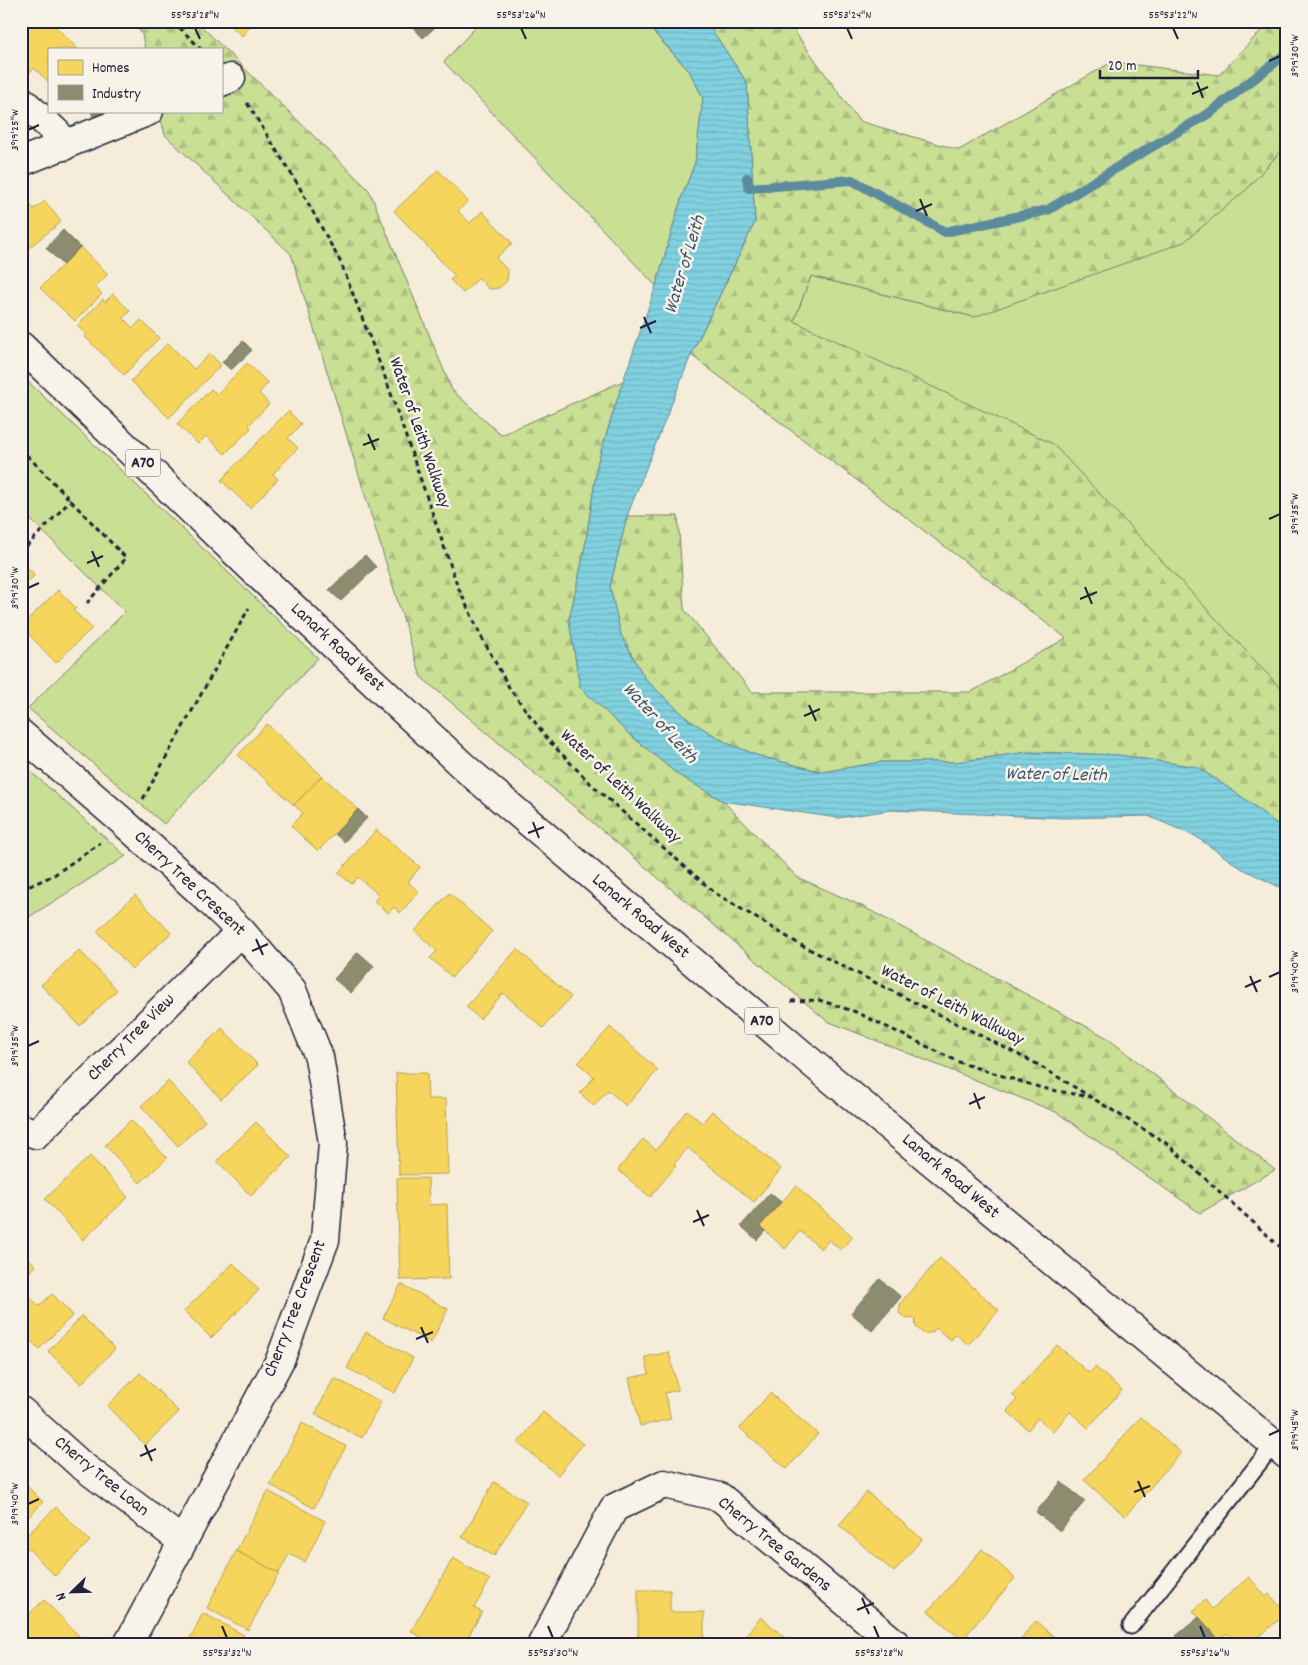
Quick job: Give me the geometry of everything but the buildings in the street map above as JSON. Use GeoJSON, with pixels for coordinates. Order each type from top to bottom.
{"type":"FeatureCollection","features":[{"type":"Feature","properties":{"kind":"street"},"geometry":{"type":"LineString","coordinates":[[21,100],[57,133],[64,146]]}},
{"type":"Feature","properties":{"kind":"street"},"geometry":{"type":"LineString","coordinates":[[21,162],[147,112]]}},
{"type":"Feature","properties":{"kind":"street","name":"Lanark Road West"},"geometry":{"type":"LineString","coordinates":[[21,346],[266,581],[473,775],[812,1063],[1280,1449]]}},
{"type":"Feature","properties":{"kind":"street","name":"Cherry Tree Crescent"},"geometry":{"type":"LineString","coordinates":[[21,734],[122,821],[198,890],[241,932],[292,990],[320,1056],[333,1143],[325,1240],[280,1360],[128,1644]]}},
{"type":"Feature","properties":{"kind":"street","name":"Cherry Tree View"},"geometry":{"type":"LineString","coordinates":[[21,1128],[36,1134],[241,932]]}},
{"type":"Feature","properties":{"kind":"street","name":"Cherry Tree Loan"},"geometry":{"type":"LineString","coordinates":[[21,1410],[80,1464],[182,1541]]}},
{"type":"Feature","properties":{"kind":"street","name":"Cherry Tree Gardens"},"geometry":{"type":"LineString","coordinates":[[542,1644],[614,1508],[664,1484],[720,1497],[896,1644]]}},
{"type":"Feature","properties":{"kind":"lane"},"geometry":{"type":"LineString","coordinates":[[1131,1626],[1280,1449]]}},
{"type":"Feature","properties":{"kind":"path"},"geometry":{"type":"LineString","coordinates":[[173,21],[200,48]]}},
{"type":"Feature","properties":{"kind":"path","name":"Water of Leith Walkway"},"geometry":{"type":"LineString","coordinates":[[226,80],[298,184],[341,263],[388,385],[458,587],[481,636],[510,689],[549,741],[591,784],[716,893],[799,944],[1035,1063],[1166,1143],[1287,1253]]}},
{"type":"Feature","properties":{"kind":"path"},"geometry":{"type":"LineString","coordinates":[[21,449],[126,558],[87,603]]}},
{"type":"Feature","properties":{"kind":"path"},"geometry":{"type":"LineString","coordinates":[[26,547],[70,500]]}},
{"type":"Feature","properties":{"kind":"path"},"geometry":{"type":"LineString","coordinates":[[21,890],[54,875],[103,841],[141,801],[266,581]]}},
{"type":"Feature","properties":{"kind":"path"},"geometry":{"type":"LineString","coordinates":[[791,1001],[819,1000],[856,1012],[961,1063],[1042,1088],[1092,1098]]}},
{"type":"Feature","properties":{"kind":"green space"},"geometry":{"type":"Polygon","coordinates":[[[131,21],[196,21],[369,190],[452,390],[501,435],[623,381],[598,461],[584,553],[569,620],[580,687],[628,733],[677,774],[723,801],[797,877],[862,906],[1106,1037],[1275,1170],[1200,1213],[1056,1112],[827,1021],[421,677],[291,254],[165,135],[159,112],[222,112],[222,48],[145,48],[142,34],[131,21]]]}},
{"type":"Feature","properties":{"kind":"green space"},"geometry":{"type":"Polygon","coordinates":[[[481,21],[643,21],[690,72],[703,98],[695,163],[681,199],[656,286],[444,62],[481,21]]]}},
{"type":"Feature","properties":{"kind":"green space"},"geometry":{"type":"Polygon","coordinates":[[[706,21],[787,21],[859,121],[959,150],[1112,62],[1219,75],[1270,21],[1287,21],[1287,144],[1246,190],[1184,242],[974,317],[811,276],[794,321],[1053,444],[1287,695],[1287,832],[1245,799],[1197,767],[1118,755],[1028,752],[956,762],[881,762],[823,772],[759,756],[727,743],[689,720],[645,679],[621,635],[610,587],[627,516],[678,516],[684,609],[752,692],[971,692],[1066,638],[691,355],[755,222],[747,83],[706,21]]]}},
{"type":"Feature","properties":{"kind":"green space"},"geometry":{"type":"Polygon","coordinates":[[[1287,144],[1287,695],[794,321],[811,276],[974,317],[1246,190],[1287,144]]]}},
{"type":"Feature","properties":{"kind":"green space"},"geometry":{"type":"Polygon","coordinates":[[[21,375],[318,658],[164,824],[28,708],[125,612],[21,510],[21,375]]]}},
{"type":"Feature","properties":{"kind":"green space"},"geometry":{"type":"Polygon","coordinates":[[[21,763],[126,856],[21,922],[21,763]]]}},
{"type":"Feature","properties":{"kind":"water","name":"Water of Leith"},"geometry":{"type":"Polygon","coordinates":[[[644,21],[706,21],[747,83],[755,222],[691,355],[627,516],[610,587],[621,635],[645,679],[689,720],[727,743],[759,756],[822,772],[881,762],[956,762],[1028,752],[1118,755],[1197,767],[1245,799],[1287,832],[1287,891],[1241,868],[1195,836],[1148,816],[1065,818],[891,810],[838,818],[723,801],[677,774],[628,733],[580,687],[569,620],[584,553],[598,461],[656,286],[681,199],[695,163],[703,98],[690,72],[644,21]]]}},
{"type":"Feature","properties":{"kind":"waterway"},"geometry":{"type":"LineString","coordinates":[[747,178],[749,188],[852,180],[945,232],[1048,210],[1211,112],[1287,53]]}}]}
